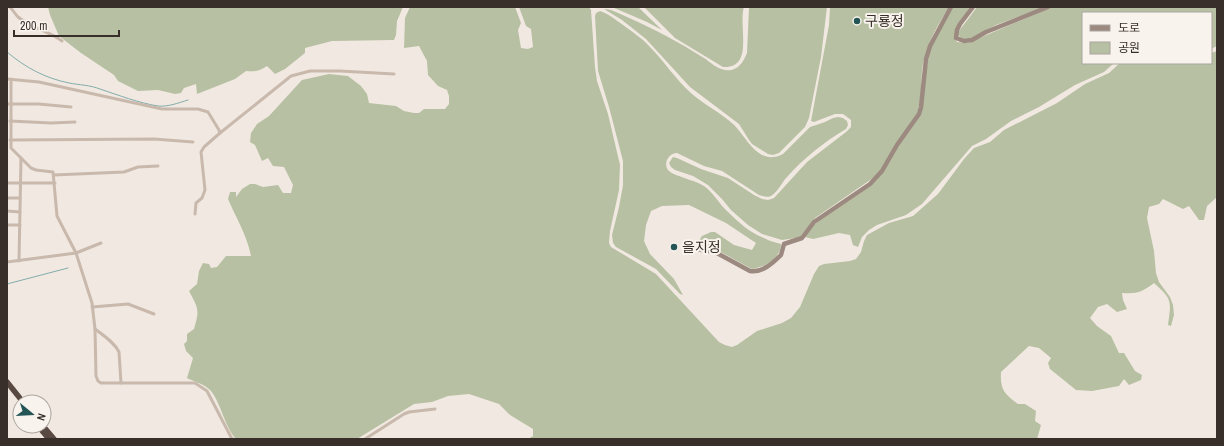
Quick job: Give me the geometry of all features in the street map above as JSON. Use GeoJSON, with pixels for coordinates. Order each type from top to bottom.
{"type":"FeatureCollection","features":[{"type":"Feature","properties":{"kind":"highway"},"geometry":{"type":"LineString","coordinates":[[7,382],[17,394]]}},
{"type":"Feature","properties":{"kind":"street"},"geometry":{"type":"LineString","coordinates":[[10,7],[22,20],[56,36],[62,41]]}},
{"type":"Feature","properties":{"kind":"street"},"geometry":{"type":"LineString","coordinates":[[697,250],[715,252],[750,271],[754,272],[760,270],[781,255],[784,244],[802,238],[814,222],[870,184],[882,171],[897,145],[919,114],[926,59],[930,46],[951,7]]}},
{"type":"Feature","properties":{"kind":"street"},"geometry":{"type":"LineString","coordinates":[[973,7],[957,30],[956,38],[960,41],[972,40],[986,32],[1048,7]]}},
{"type":"Feature","properties":{"kind":"street"},"geometry":{"type":"LineString","coordinates":[[195,214],[196,203],[202,198],[205,190],[201,152],[204,147],[292,76],[310,71],[394,74]]}},
{"type":"Feature","properties":{"kind":"street"},"geometry":{"type":"LineString","coordinates":[[220,133],[212,117],[204,110],[162,109],[39,82],[9,79],[9,148],[31,168],[53,172],[57,216],[76,253],[92,307],[95,329],[96,376],[98,381],[101,383],[195,383],[207,391],[232,439]]}},
{"type":"Feature","properties":{"kind":"street"},"geometry":{"type":"LineString","coordinates":[[9,104],[39,104],[71,107]]}},
{"type":"Feature","properties":{"kind":"street"},"geometry":{"type":"LineString","coordinates":[[10,121],[51,123],[75,122]]}},
{"type":"Feature","properties":{"kind":"street"},"geometry":{"type":"LineString","coordinates":[[10,140],[154,139],[193,142]]}},
{"type":"Feature","properties":{"kind":"street"},"geometry":{"type":"LineString","coordinates":[[20,261],[21,158]]}},
{"type":"Feature","properties":{"kind":"street"},"geometry":{"type":"LineString","coordinates":[[54,175],[124,172],[138,167],[158,166]]}},
{"type":"Feature","properties":{"kind":"street"},"geometry":{"type":"LineString","coordinates":[[7,183],[55,183]]}},
{"type":"Feature","properties":{"kind":"street"},"geometry":{"type":"LineString","coordinates":[[7,198],[20,198]]}},
{"type":"Feature","properties":{"kind":"street"},"geometry":{"type":"LineString","coordinates":[[7,212],[20,212]]}},
{"type":"Feature","properties":{"kind":"street"},"geometry":{"type":"LineString","coordinates":[[7,225],[20,225]]}},
{"type":"Feature","properties":{"kind":"street"},"geometry":{"type":"LineString","coordinates":[[7,262],[76,253],[101,242]]}},
{"type":"Feature","properties":{"kind":"street"},"geometry":{"type":"LineString","coordinates":[[92,307],[128,304],[154,314]]}},
{"type":"Feature","properties":{"kind":"street"},"geometry":{"type":"LineString","coordinates":[[95,329],[118,348],[121,383]]}},
{"type":"Feature","properties":{"kind":"street"},"geometry":{"type":"LineString","coordinates":[[365,439],[404,414],[435,409]]}},
{"type":"Feature","properties":{"kind":"green space"},"geometry":{"type":"Polygon","coordinates":[[[48,7],[403,7],[397,21],[394,40],[332,41],[305,48],[305,53],[285,69],[275,74],[267,66],[257,71],[246,71],[235,79],[197,94],[196,84],[184,88],[181,93],[175,94],[158,90],[138,91],[118,81],[114,75],[59,36],[48,7]]]}},
{"type":"Feature","properties":{"kind":"green space"},"geometry":{"type":"Polygon","coordinates":[[[410,7],[515,7],[521,23],[518,30],[521,48],[528,49],[533,47],[531,29],[526,26],[519,7],[589,7],[591,10],[597,81],[608,114],[620,165],[619,190],[610,231],[609,243],[611,247],[656,274],[719,342],[732,347],[757,331],[782,323],[791,318],[800,307],[819,266],[856,259],[861,252],[867,235],[889,223],[913,216],[938,194],[974,148],[990,142],[1004,130],[1057,103],[1085,84],[1109,73],[1119,64],[1212,64],[1212,53],[1217,51],[1217,197],[1207,206],[1204,220],[1199,220],[1189,206],[1183,209],[1163,199],[1159,204],[1149,207],[1147,218],[1154,251],[1156,273],[1159,282],[1170,297],[1173,305],[1174,315],[1171,326],[1168,325],[1170,306],[1168,297],[1154,283],[1140,292],[1122,293],[1127,309],[1117,312],[1107,304],[1098,307],[1090,318],[1097,326],[1111,336],[1119,353],[1124,353],[1135,371],[1142,375],[1141,380],[1129,385],[1124,379],[1119,386],[1092,391],[1076,390],[1050,369],[1048,363],[1051,358],[1039,348],[1029,346],[1001,372],[1001,383],[1006,394],[1018,404],[1025,404],[1036,411],[1035,421],[1041,425],[1037,439],[528,439],[533,436],[533,429],[510,415],[499,404],[469,394],[448,396],[432,402],[414,404],[357,439],[236,439],[228,427],[213,393],[204,386],[187,378],[193,358],[186,351],[184,344],[187,341],[187,334],[194,329],[197,317],[196,305],[189,291],[197,284],[199,271],[203,263],[209,264],[211,268],[217,267],[226,256],[251,256],[244,234],[228,199],[230,192],[236,192],[236,197],[242,189],[250,184],[255,184],[263,187],[278,185],[283,193],[291,193],[293,185],[284,167],[273,166],[268,158],[262,161],[255,145],[250,142],[251,133],[257,124],[269,116],[302,80],[329,74],[348,76],[361,86],[367,94],[369,103],[396,106],[404,111],[414,113],[419,113],[424,109],[445,109],[449,104],[447,90],[438,86],[428,75],[427,61],[419,46],[404,48],[405,18],[410,7]]]}},
{"type":"Feature","properties":{"kind":"green space"},"geometry":{"type":"Polygon","coordinates":[[[612,7],[638,7],[662,30],[647,22],[612,7]]]}},
{"type":"Feature","properties":{"kind":"green space"},"geometry":{"type":"Polygon","coordinates":[[[644,7],[744,7],[743,45],[742,54],[739,61],[733,66],[723,67],[675,38],[644,7]]]}},
{"type":"Feature","properties":{"kind":"green space"},"geometry":{"type":"Polygon","coordinates":[[[749,7],[827,7],[821,57],[809,118],[805,127],[779,153],[773,155],[768,154],[752,144],[739,124],[690,87],[646,39],[622,20],[604,9],[616,12],[647,26],[704,58],[716,67],[733,70],[744,60],[747,53],[749,7]]]}},
{"type":"Feature","properties":{"kind":"green space"},"geometry":{"type":"Polygon","coordinates":[[[830,7],[949,7],[933,34],[927,48],[922,70],[920,103],[916,116],[879,173],[815,218],[801,236],[782,240],[762,234],[748,225],[731,210],[708,185],[693,176],[675,170],[669,163],[673,157],[677,158],[701,169],[728,178],[754,195],[768,200],[774,198],[807,162],[846,132],[851,127],[851,120],[843,114],[835,114],[814,122],[811,121],[829,25],[830,7]]]}},
{"type":"Feature","properties":{"kind":"green space"},"geometry":{"type":"Polygon","coordinates":[[[952,7],[971,7],[954,37],[957,42],[968,43],[1052,7],[1217,7],[1217,46],[1212,48],[1212,12],[1082,12],[1082,64],[1113,64],[1104,72],[1075,85],[1039,107],[1011,121],[986,139],[972,146],[922,204],[906,215],[877,225],[869,230],[862,237],[858,247],[853,245],[850,235],[839,233],[813,239],[805,237],[812,227],[820,220],[864,190],[898,147],[920,115],[931,47],[952,7]]]}},
{"type":"Feature","properties":{"kind":"green space"},"geometry":{"type":"Polygon","coordinates":[[[977,7],[1044,7],[996,25],[970,39],[965,40],[958,35],[959,31],[977,7]]]}},
{"type":"Feature","properties":{"kind":"green space"},"geometry":{"type":"Polygon","coordinates":[[[600,11],[612,17],[643,40],[686,89],[733,124],[748,143],[760,154],[767,157],[774,157],[783,154],[810,127],[838,117],[847,121],[848,125],[846,129],[830,139],[807,157],[770,197],[759,195],[722,171],[704,166],[677,153],[674,153],[669,157],[666,164],[668,170],[704,186],[735,219],[744,226],[759,236],[781,244],[778,254],[767,264],[752,269],[717,250],[699,247],[697,244],[702,236],[711,232],[715,232],[734,245],[752,250],[756,243],[726,223],[689,205],[662,206],[651,211],[646,225],[644,241],[650,254],[674,279],[683,295],[680,294],[656,269],[616,247],[613,243],[612,235],[623,185],[623,161],[598,71],[595,16],[596,13],[600,11]]]}},
{"type":"Feature","properties":{"kind":"waterway"},"geometry":{"type":"LineString","coordinates":[[7,52],[36,72],[60,81],[92,87],[151,105],[162,106],[188,100]]}},
{"type":"Feature","properties":{"kind":"waterway"},"geometry":{"type":"LineString","coordinates":[[7,284],[68,268]]}},
{"type":"Feature","properties":{"kind":"place","name":"구룡정"},"geometry":{"type":"Point","coordinates":[857,21]}},
{"type":"Feature","properties":{"kind":"place","name":"을지정"},"geometry":{"type":"Point","coordinates":[674,247]}}]}
